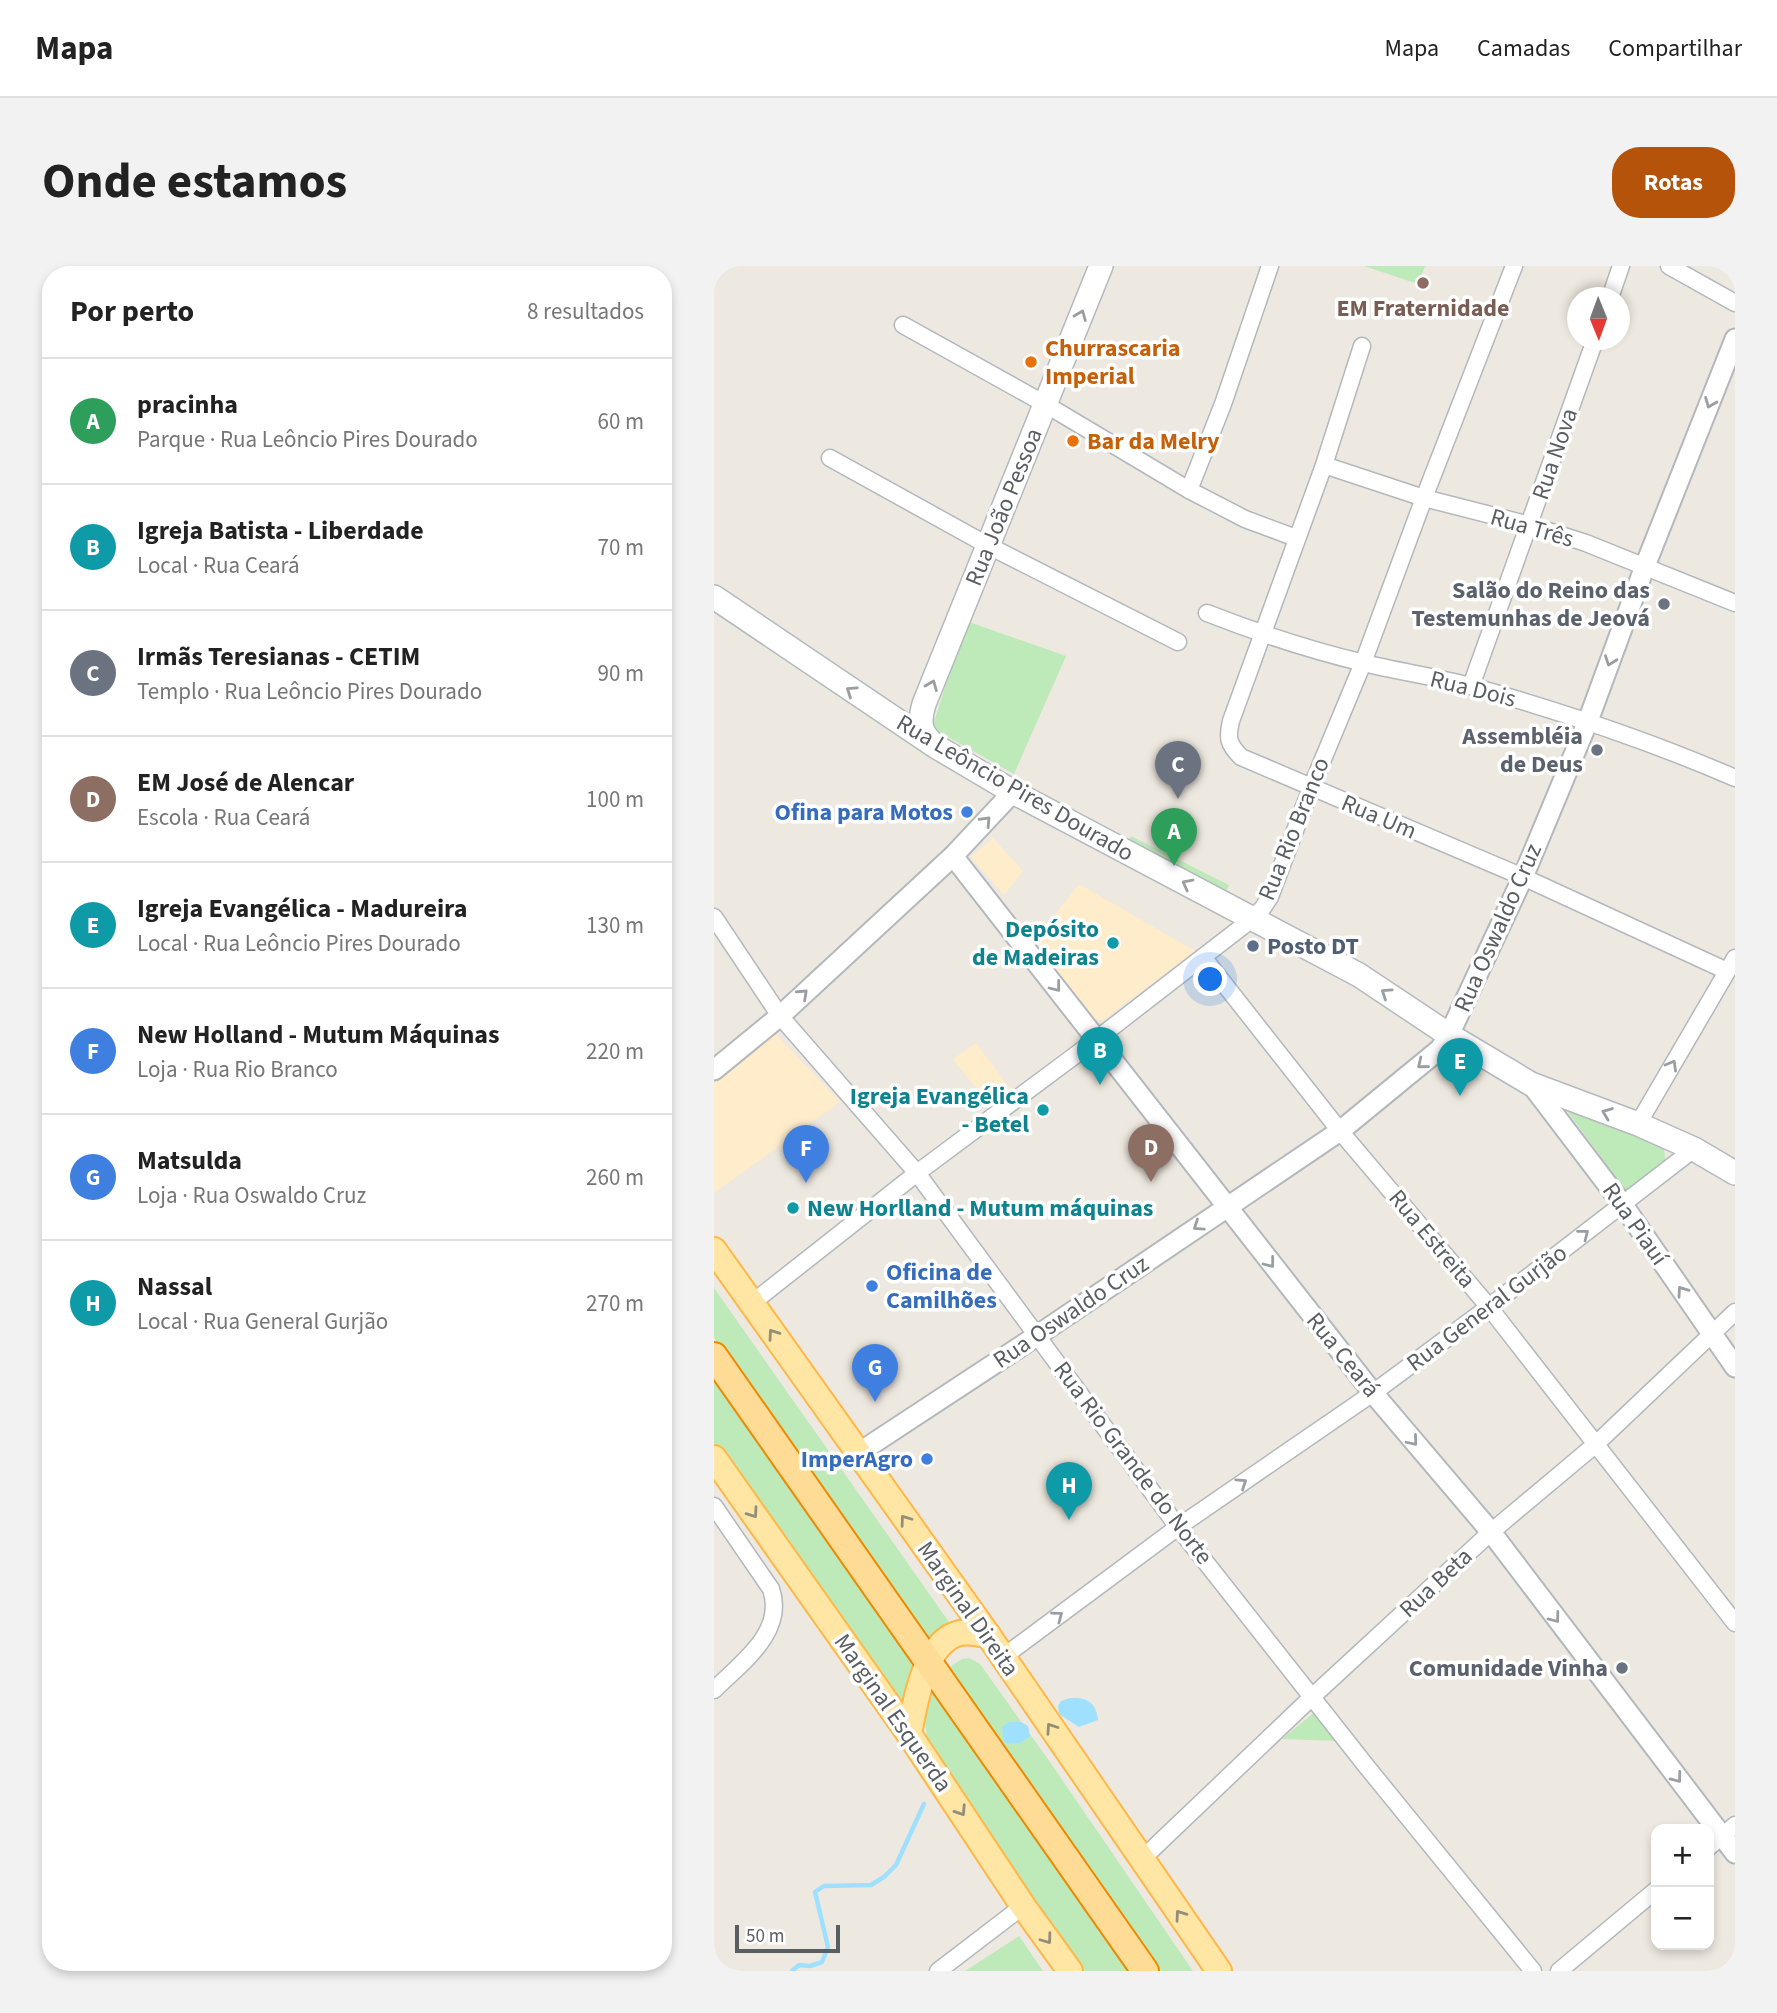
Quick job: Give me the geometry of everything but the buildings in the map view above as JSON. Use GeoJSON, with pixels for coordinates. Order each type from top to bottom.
{"type":"FeatureCollection","features":[{"type":"Feature","properties":{"kind":"highway"},"geometry":{"type":"LineString","coordinates":[[714,1356],[1145,1971]]}},
{"type":"Feature","properties":{"kind":"main road","name":"Rua João Pessoa"},"geometry":{"type":"LineString","coordinates":[[935,746],[921,730],[921,715],[1101,266]]}},
{"type":"Feature","properties":{"kind":"main road","name":"Rua Leôncio Pires Dourado"},"geometry":{"type":"LineString","coordinates":[[714,597],[935,746],[1013,792],[1359,975],[1449,1035],[1531,1084],[1638,1124],[1694,1149],[1735,1172]]}},
{"type":"Feature","properties":{"kind":"main road","name":"Marginal Direita"},"geometry":{"type":"LineString","coordinates":[[714,1250],[988,1635],[1219,1971]]}},
{"type":"Feature","properties":{"kind":"main road","name":"Marginal Esquerda"},"geometry":{"type":"LineString","coordinates":[[714,1458],[909,1734],[1023,1906],[1070,1971]]}},
{"type":"Feature","properties":{"kind":"main road"},"geometry":{"type":"LineString","coordinates":[[909,1734],[934,1651],[948,1638],[959,1633],[988,1635]]}},
{"type":"Feature","properties":{"kind":"street"},"geometry":{"type":"LineString","coordinates":[[1189,491],[1223,404],[1270,266]]}},
{"type":"Feature","properties":{"kind":"street","name":"Rua Rio Branco"},"geometry":{"type":"LineString","coordinates":[[752,1303],[916,1173],[1097,1039],[1252,919],[1270,897],[1311,788],[1363,663],[1514,266]]}},
{"type":"Feature","properties":{"kind":"street"},"geometry":{"type":"LineString","coordinates":[[1614,287],[1621,266]]}},
{"type":"Feature","properties":{"kind":"street"},"geometry":{"type":"LineString","coordinates":[[1669,266],[1735,303]]}},
{"type":"Feature","properties":{"kind":"street"},"geometry":{"type":"LineString","coordinates":[[903,325],[1045,404],[1189,491],[1245,519],[1296,538]]}},
{"type":"Feature","properties":{"kind":"street","name":"Rua Oswaldo Cruz"},"geometry":{"type":"LineString","coordinates":[[858,1454],[1340,1130],[1440,1049],[1522,877],[1588,721],[1735,340]]}},
{"type":"Feature","properties":{"kind":"street","name":"Rua Um"},"geometry":{"type":"LineString","coordinates":[[1362,346],[1324,465],[1231,721],[1228,741],[1230,746],[1241,757],[1311,788],[1731,964]]}},
{"type":"Feature","properties":{"kind":"street","name":"Rua Nova"},"geometry":{"type":"LineString","coordinates":[[1471,686],[1591,350]]}},
{"type":"Feature","properties":{"kind":"street"},"geometry":{"type":"LineString","coordinates":[[830,458],[989,546],[1178,642]]}},
{"type":"Feature","properties":{"kind":"street","name":"Rua Três"},"geometry":{"type":"LineString","coordinates":[[1324,465],[1424,498],[1530,525],[1646,566],[1735,603]]}},
{"type":"Feature","properties":{"kind":"street","name":"Rua Dois"},"geometry":{"type":"LineString","coordinates":[[1207,613],[1263,635],[1363,663],[1471,686],[1588,721],[1678,753],[1735,778]]}},
{"type":"Feature","properties":{"kind":"street"},"geometry":{"type":"LineString","coordinates":[[714,1070],[780,1016],[953,856],[1013,792]]}},
{"type":"Feature","properties":{"kind":"street","name":"Rua Ceará"},"geometry":{"type":"LineString","coordinates":[[953,856],[1373,1393],[1491,1532],[1735,1853]]}},
{"type":"Feature","properties":{"kind":"street","name":"Rua Rio Grande do Norte"},"geometry":{"type":"LineString","coordinates":[[714,917],[780,1016],[916,1173],[1178,1527],[1367,1767],[1533,1971]]}},
{"type":"Feature","properties":{"kind":"street","name":"Rua Estreita"},"geometry":{"type":"LineString","coordinates":[[1203,957],[1340,1130],[1489,1307],[1735,1623]]}},
{"type":"Feature","properties":{"kind":"street"},"geometry":{"type":"LineString","coordinates":[[1638,1124],[1731,964]]}},
{"type":"Feature","properties":{"kind":"street","name":"Rua Piauí"},"geometry":{"type":"LineString","coordinates":[[1531,1084],[1623,1205],[1735,1367]]}},
{"type":"Feature","properties":{"kind":"street","name":"Rua General Gurjão"},"geometry":{"type":"LineString","coordinates":[[1003,1657],[1178,1527],[1373,1393],[1694,1149]]}},
{"type":"Feature","properties":{"kind":"street","name":"Rua Beta"},"geometry":{"type":"LineString","coordinates":[[1141,1860],[1313,1696],[1491,1532],[1596,1444],[1735,1312]]}},
{"type":"Feature","properties":{"kind":"street"},"geometry":{"type":"LineString","coordinates":[[714,1506],[771,1589],[776,1603],[775,1614],[763,1641],[714,1690]]}},
{"type":"Feature","properties":{"kind":"street"},"geometry":{"type":"LineString","coordinates":[[1559,1971],[1651,1895]]}},
{"type":"Feature","properties":{"kind":"street"},"geometry":{"type":"LineString","coordinates":[[939,1971],[1023,1906]]}},
{"type":"Feature","properties":{"kind":"green space"},"geometry":{"type":"Polygon","coordinates":[[[1364,266],[1425,266],[1418,284],[1364,266]]]}},
{"type":"Feature","properties":{"kind":"green space"},"geometry":{"type":"Polygon","coordinates":[[[966,621],[1066,656],[1014,774],[932,728],[966,621]]]}},
{"type":"Feature","properties":{"kind":"green space"},"geometry":{"type":"Polygon","coordinates":[[[1131,836],[1229,885],[1223,900],[1125,849],[1131,836]]]}},
{"type":"Feature","properties":{"kind":"green space"},"geometry":{"type":"Polygon","coordinates":[[[1562,1104],[1663,1144],[1666,1163],[1627,1192],[1562,1104]]]}},
{"type":"Feature","properties":{"kind":"green space"},"geometry":{"type":"Polygon","coordinates":[[[714,1288],[949,1622],[939,1629],[931,1641],[927,1640],[714,1338],[714,1288]]]}},
{"type":"Feature","properties":{"kind":"green space"},"geometry":{"type":"Polygon","coordinates":[[[714,1378],[916,1665],[902,1712],[714,1443],[714,1378]]]}},
{"type":"Feature","properties":{"kind":"green space"},"geometry":{"type":"Polygon","coordinates":[[[969,1658],[980,1664],[1193,1971],[1161,1971],[948,1668],[962,1659],[969,1658]]]}},
{"type":"Feature","properties":{"kind":"green space"},"geometry":{"type":"Polygon","coordinates":[[[932,1688],[1132,1971],[1085,1971],[928,1745],[924,1714],[932,1688]]]}},
{"type":"Feature","properties":{"kind":"green space"},"geometry":{"type":"Polygon","coordinates":[[[1316,1711],[1339,1741],[1282,1739],[1316,1711]]]}},
{"type":"Feature","properties":{"kind":"green space"},"geometry":{"type":"Polygon","coordinates":[[[1019,1936],[1043,1971],[965,1971],[1019,1936]]]}},
{"type":"Feature","properties":{"kind":"sand"},"geometry":{"type":"Polygon","coordinates":[[[993,838],[1023,871],[1004,895],[971,857],[993,838]]]}},
{"type":"Feature","properties":{"kind":"sand"},"geometry":{"type":"Polygon","coordinates":[[[1079,884],[1195,951],[1102,1021],[1091,1018],[1035,940],[1079,884]]]}},
{"type":"Feature","properties":{"kind":"sand"},"geometry":{"type":"Polygon","coordinates":[[[774,1032],[840,1102],[714,1193],[714,1083],[774,1032]]]}},
{"type":"Feature","properties":{"kind":"sand"},"geometry":{"type":"Polygon","coordinates":[[[976,1043],[1011,1090],[990,1106],[953,1059],[976,1043]]]}},
{"type":"Feature","properties":{"kind":"water"},"geometry":{"type":"Polygon","coordinates":[[[1081,1698],[1090,1702],[1098,1720],[1079,1727],[1059,1714],[1058,1706],[1061,1701],[1081,1698]]]}},
{"type":"Feature","properties":{"kind":"water"},"geometry":{"type":"Polygon","coordinates":[[[1010,1722],[1021,1722],[1028,1726],[1030,1736],[1018,1743],[1004,1742],[1002,1727],[1010,1722]]]}},
{"type":"Feature","properties":{"kind":"waterway"},"geometry":{"type":"LineString","coordinates":[[792,1971],[799,1965],[810,1966],[822,1962],[828,1947],[815,1892],[824,1886],[871,1885],[884,1877],[896,1865],[924,1804]]}},
{"type":"Feature","properties":{"kind":"place","name":"EM Fraternidade"},"geometry":{"type":"Point","coordinates":[1423,283]}},
{"type":"Feature","properties":{"kind":"place","name":"Churrascaria Imperial"},"geometry":{"type":"Point","coordinates":[1031,362]}},
{"type":"Feature","properties":{"kind":"place","name":"Bar da Melry"},"geometry":{"type":"Point","coordinates":[1073,441]}},
{"type":"Feature","properties":{"kind":"place","name":"Salão do Reino das Testemunhas de Jeová"},"geometry":{"type":"Point","coordinates":[1664,604]}},
{"type":"Feature","properties":{"kind":"place","name":"Assembléia de Deus"},"geometry":{"type":"Point","coordinates":[1597,750]}},
{"type":"Feature","properties":{"kind":"place","name":"Irmãs Teresianas - CETIM"},"geometry":{"type":"Point","coordinates":[1178,799]}},
{"type":"Feature","properties":{"kind":"place","name":"Ofina para Motos"},"geometry":{"type":"Point","coordinates":[967,812]}},
{"type":"Feature","properties":{"kind":"place","name":"pracinha"},"geometry":{"type":"Point","coordinates":[1174,866]}},
{"type":"Feature","properties":{"kind":"place","name":"Depósito de Madeiras"},"geometry":{"type":"Point","coordinates":[1113,943]}},
{"type":"Feature","properties":{"kind":"place","name":"Posto DT"},"geometry":{"type":"Point","coordinates":[1253,946]}},
{"type":"Feature","properties":{"kind":"place","name":"Igreja Batista - Liberdade"},"geometry":{"type":"Point","coordinates":[1100,1085]}},
{"type":"Feature","properties":{"kind":"place","name":"Igreja Evangélica - Madureira"},"geometry":{"type":"Point","coordinates":[1460,1096]}},
{"type":"Feature","properties":{"kind":"place","name":"Igreja Evangélica - Betel"},"geometry":{"type":"Point","coordinates":[1043,1110]}},
{"type":"Feature","properties":{"kind":"place","name":"EM José de Alencar"},"geometry":{"type":"Point","coordinates":[1151,1182]}},
{"type":"Feature","properties":{"kind":"place","name":"New Holland - Mutum Máquinas"},"geometry":{"type":"Point","coordinates":[806,1183]}},
{"type":"Feature","properties":{"kind":"place","name":"New Horlland - Mutum máquinas"},"geometry":{"type":"Point","coordinates":[793,1208]}},
{"type":"Feature","properties":{"kind":"place","name":"Oficina de Camilhões"},"geometry":{"type":"Point","coordinates":[872,1286]}},
{"type":"Feature","properties":{"kind":"place","name":"Matsulda"},"geometry":{"type":"Point","coordinates":[875,1402]}},
{"type":"Feature","properties":{"kind":"place","name":"ImperAgro"},"geometry":{"type":"Point","coordinates":[927,1459]}},
{"type":"Feature","properties":{"kind":"place","name":"Nassal"},"geometry":{"type":"Point","coordinates":[1069,1520]}},
{"type":"Feature","properties":{"kind":"place","name":"Comunidade Vinha"},"geometry":{"type":"Point","coordinates":[1622,1668]}}]}
